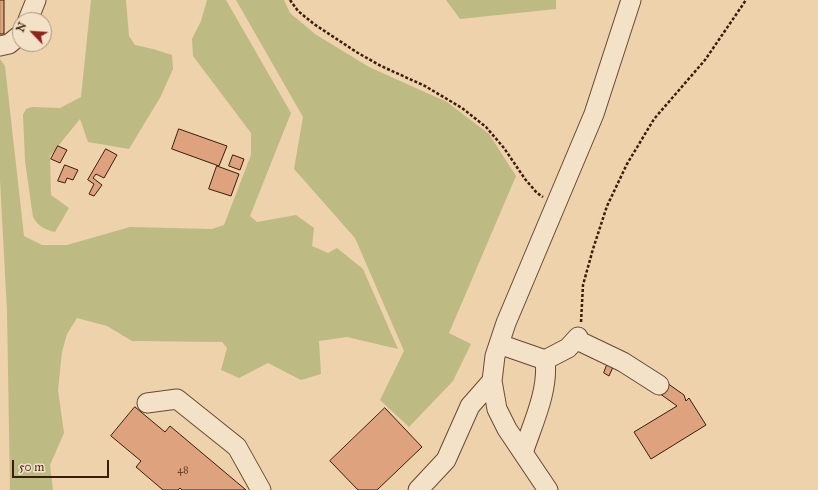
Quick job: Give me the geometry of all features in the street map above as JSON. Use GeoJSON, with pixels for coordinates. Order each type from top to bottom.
{"type":"FeatureCollection","features":[{"type":"Feature","properties":{"kind":"lane"},"geometry":{"type":"LineString","coordinates":[[31,12],[36,0]]}},
{"type":"Feature","properties":{"kind":"lane"},"geometry":{"type":"LineString","coordinates":[[548,490],[507,429],[497,410],[492,381],[495,356],[594,114],[632,0]]}},
{"type":"Feature","properties":{"kind":"lane"},"geometry":{"type":"LineString","coordinates":[[0,46],[9,44],[12,42]]}},
{"type":"Feature","properties":{"kind":"lane"},"geometry":{"type":"LineString","coordinates":[[499,344],[545,360],[568,348],[577,338],[623,362],[659,385]]}},
{"type":"Feature","properties":{"kind":"lane"},"geometry":{"type":"LineString","coordinates":[[523,453],[541,397],[546,369],[545,360]]}},
{"type":"Feature","properties":{"kind":"lane"},"geometry":{"type":"LineString","coordinates":[[418,490],[446,460],[470,406],[492,381]]}},
{"type":"Feature","properties":{"kind":"lane"},"geometry":{"type":"LineString","coordinates":[[147,403],[177,399],[237,447],[261,490]]}},
{"type":"Feature","properties":{"kind":"path"},"geometry":{"type":"LineString","coordinates":[[290,0],[298,11],[314,24],[358,53],[381,66],[425,86],[462,108],[486,127],[504,148],[525,179],[537,193],[556,205]]}},
{"type":"Feature","properties":{"kind":"path"},"geometry":{"type":"LineString","coordinates":[[577,338],[581,322],[583,285],[593,249],[607,206],[627,164],[654,119],[705,60],[746,0]]}},
{"type":"Feature","properties":{"kind":"shaded area"},"geometry":{"type":"Polygon","coordinates":[[[91,0],[126,0],[129,36],[135,45],[172,55],[173,69],[161,96],[129,149],[88,142],[80,119],[50,156],[51,195],[69,208],[55,232],[42,227],[33,217],[25,161],[23,115],[26,109],[32,107],[60,108],[81,97],[91,0]]]}},
{"type":"Feature","properties":{"kind":"shaded area"},"geometry":{"type":"Polygon","coordinates":[[[207,0],[226,0],[291,113],[250,216],[257,222],[296,215],[314,228],[312,246],[328,253],[337,248],[363,269],[398,349],[347,337],[319,341],[321,374],[301,380],[268,363],[239,378],[221,370],[227,348],[222,342],[132,341],[107,326],[77,318],[67,334],[62,352],[58,390],[64,433],[50,465],[53,490],[10,490],[7,311],[0,180],[0,59],[5,66],[24,236],[42,245],[67,245],[130,227],[212,229],[224,225],[251,155],[251,133],[193,56],[192,39],[201,21],[207,0]]]}},
{"type":"Feature","properties":{"kind":"shaded area"},"geometry":{"type":"Polygon","coordinates":[[[236,0],[284,0],[290,13],[315,34],[369,67],[447,102],[489,134],[516,176],[449,333],[471,344],[453,381],[409,427],[380,400],[404,351],[355,238],[294,169],[303,117],[236,0]]]}},
{"type":"Feature","properties":{"kind":"shaded area"},"geometry":{"type":"Polygon","coordinates":[[[446,0],[556,0],[556,9],[460,19],[446,0]]]}},
{"type":"Feature","properties":{"kind":"building"},"geometry":{"type":"Polygon","coordinates":[[[0,0],[4,0],[4,34],[0,34],[0,0]]]}},
{"type":"Feature","properties":{"kind":"building"},"geometry":{"type":"Polygon","coordinates":[[[179,129],[227,146],[219,166],[172,149],[179,129]]]}},
{"type":"Feature","properties":{"kind":"building"},"geometry":{"type":"Polygon","coordinates":[[[58,146],[67,150],[60,163],[51,159],[58,146]]]}},
{"type":"Feature","properties":{"kind":"building"},"geometry":{"type":"Polygon","coordinates":[[[106,149],[117,155],[104,178],[96,174],[93,178],[102,185],[94,196],[89,194],[94,184],[88,180],[106,149]]]}},
{"type":"Feature","properties":{"kind":"building"},"geometry":{"type":"Polygon","coordinates":[[[233,155],[244,159],[240,170],[229,166],[233,155]]]}},
{"type":"Feature","properties":{"kind":"building"},"geometry":{"type":"Polygon","coordinates":[[[65,165],[78,170],[73,180],[67,178],[65,183],[58,181],[65,165]]]}},
{"type":"Feature","properties":{"kind":"building"},"geometry":{"type":"Polygon","coordinates":[[[217,166],[239,174],[231,196],[209,189],[217,166]]]}},
{"type":"Feature","properties":{"kind":"building"},"geometry":{"type":"Polygon","coordinates":[[[607,365],[613,367],[609,376],[604,373],[607,365]]]}},
{"type":"Feature","properties":{"kind":"building"},"geometry":{"type":"Polygon","coordinates":[[[667,383],[684,395],[686,401],[689,398],[706,425],[651,459],[634,432],[677,406],[659,393],[667,383]]]}},
{"type":"Feature","properties":{"kind":"building"},"geometry":{"type":"Polygon","coordinates":[[[135,407],[165,432],[170,426],[246,490],[182,490],[180,488],[178,490],[163,490],[136,467],[141,461],[111,436],[135,407]]]}},
{"type":"Feature","properties":{"kind":"building"},"geometry":{"type":"Polygon","coordinates":[[[385,408],[422,447],[377,490],[358,490],[330,461],[385,408]]]}}]}
